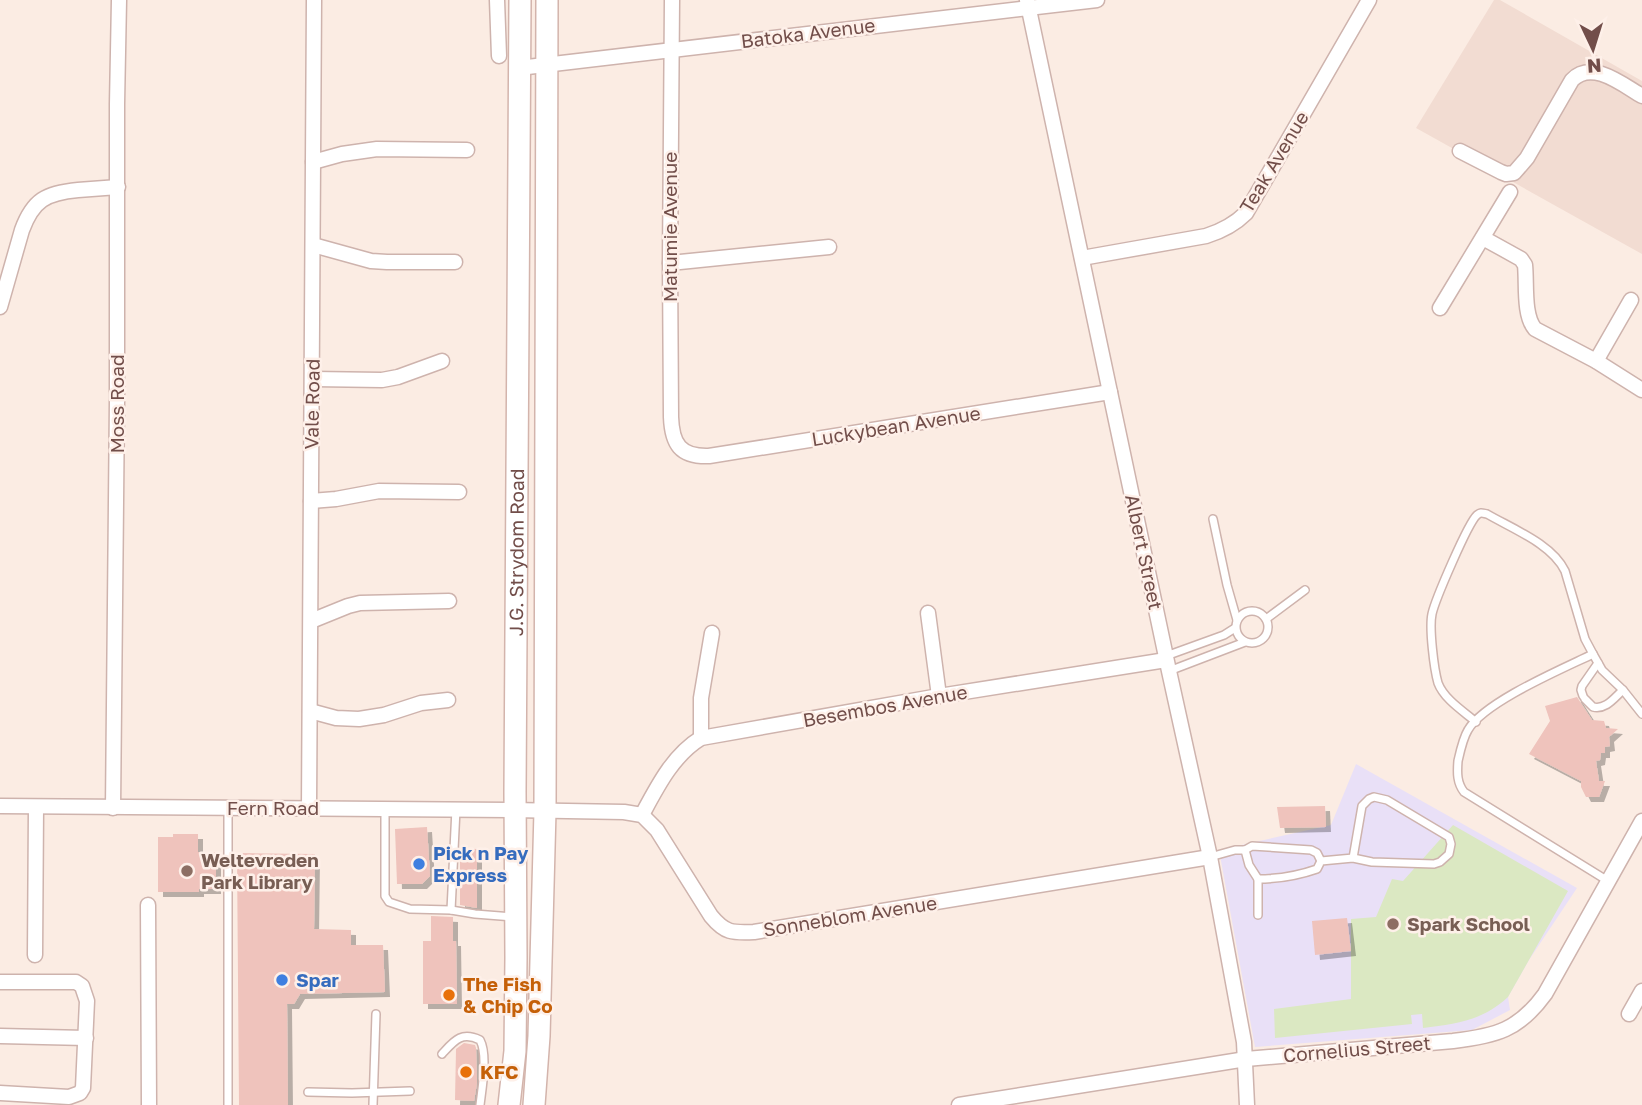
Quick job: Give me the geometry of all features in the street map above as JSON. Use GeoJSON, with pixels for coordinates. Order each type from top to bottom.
{"type":"FeatureCollection","features":[{"type":"Feature","properties":{"kind":"street","name":"Moss Road"},"geometry":{"type":"LineString","coordinates":[[113,808],[119,0]]}},
{"type":"Feature","properties":{"kind":"street","name":"Vale Road"},"geometry":{"type":"LineString","coordinates":[[309,808],[314,0]]}},
{"type":"Feature","properties":{"kind":"street"},"geometry":{"type":"LineString","coordinates":[[497,0],[499,56]]}},
{"type":"Feature","properties":{"kind":"street","name":"J.G. Strydom Road"},"geometry":{"type":"LineString","coordinates":[[509,1105],[515,1051],[520,0]]}},
{"type":"Feature","properties":{"kind":"street","name":"J.G. Strydom Road"},"geometry":{"type":"LineString","coordinates":[[534,1105],[539,1036],[545,811],[547,0]]}},
{"type":"Feature","properties":{"kind":"street","name":"Matumie Avenue"},"geometry":{"type":"LineString","coordinates":[[672,0],[671,427],[675,442],[683,450]]}},
{"type":"Feature","properties":{"kind":"street","name":"Batoka Avenue"},"geometry":{"type":"LineString","coordinates":[[519,68],[1028,4],[1084,3],[1097,0]]}},
{"type":"Feature","properties":{"kind":"street","name":"Teak Avenue"},"geometry":{"type":"LineString","coordinates":[[1082,258],[1206,236],[1239,221],[1368,0]]}},
{"type":"Feature","properties":{"kind":"street","name":"Albert Street"},"geometry":{"type":"LineString","coordinates":[[1028,4],[1210,857],[1246,1059],[1247,1105]]}},
{"type":"Feature","properties":{"kind":"street"},"geometry":{"type":"LineString","coordinates":[[1460,151],[1501,172],[1514,173],[1527,158],[1572,80],[1585,72],[1598,72],[1642,96]]}},
{"type":"Feature","properties":{"kind":"street"},"geometry":{"type":"LineString","coordinates":[[313,162],[377,149],[467,150]]}},
{"type":"Feature","properties":{"kind":"street"},"geometry":{"type":"LineString","coordinates":[[0,307],[22,230],[37,203],[58,192],[118,187]]}},
{"type":"Feature","properties":{"kind":"street"},"geometry":{"type":"LineString","coordinates":[[1440,308],[1510,192]]}},
{"type":"Feature","properties":{"kind":"street"},"geometry":{"type":"LineString","coordinates":[[1483,238],[1521,259],[1525,265],[1528,315],[1535,329],[1596,361],[1642,390]]}},
{"type":"Feature","properties":{"kind":"street"},"geometry":{"type":"LineString","coordinates":[[313,245],[379,261],[455,262]]}},
{"type":"Feature","properties":{"kind":"street"},"geometry":{"type":"LineString","coordinates":[[670,263],[829,247]]}},
{"type":"Feature","properties":{"kind":"street"},"geometry":{"type":"LineString","coordinates":[[1596,361],[1631,300]]}},
{"type":"Feature","properties":{"kind":"street"},"geometry":{"type":"LineString","coordinates":[[313,379],[382,380],[442,361]]}},
{"type":"Feature","properties":{"kind":"street","name":"Luckybean Avenue"},"geometry":{"type":"LineString","coordinates":[[683,450],[690,454],[709,456],[1110,391]]}},
{"type":"Feature","properties":{"kind":"street"},"geometry":{"type":"LineString","coordinates":[[311,501],[379,491],[459,492]]}},
{"type":"Feature","properties":{"kind":"street"},"geometry":{"type":"LineString","coordinates":[[311,621],[360,603],[449,601]]}},
{"type":"Feature","properties":{"kind":"street"},"geometry":{"type":"LineString","coordinates":[[928,613],[939,696]]}},
{"type":"Feature","properties":{"kind":"street"},"geometry":{"type":"LineString","coordinates":[[545,811],[642,815],[657,786],[675,762],[687,748],[701,738],[701,698],[712,633]]}},
{"type":"Feature","properties":{"kind":"street","name":"Besembos Avenue"},"geometry":{"type":"LineString","coordinates":[[701,738],[939,696],[1167,663]]}},
{"type":"Feature","properties":{"kind":"street"},"geometry":{"type":"LineString","coordinates":[[310,711],[336,718],[359,719],[384,715],[421,703],[448,700]]}},
{"type":"Feature","properties":{"kind":"street","name":"Fern Road"},"geometry":{"type":"LineString","coordinates":[[0,806],[545,811]]}},
{"type":"Feature","properties":{"kind":"street"},"geometry":{"type":"LineString","coordinates":[[35,955],[36,807]]}},
{"type":"Feature","properties":{"kind":"street","name":"Sonneblom Avenue"},"geometry":{"type":"LineString","coordinates":[[642,815],[657,830],[711,916],[719,925],[734,932],[754,932],[1210,857]]}},
{"type":"Feature","properties":{"kind":"street","name":"Cornelius Street"},"geometry":{"type":"LineString","coordinates":[[959,1105],[1246,1059],[1481,1038],[1517,1024],[1539,1003],[1555,980],[1642,821]]}},
{"type":"Feature","properties":{"kind":"street"},"geometry":{"type":"LineString","coordinates":[[148,905],[149,1105]]}},
{"type":"Feature","properties":{"kind":"street"},"geometry":{"type":"LineString","coordinates":[[0,982],[76,982],[84,989],[87,1000],[83,1088],[77,1095],[69,1097],[0,1093]]}},
{"type":"Feature","properties":{"kind":"street"},"geometry":{"type":"LineString","coordinates":[[1629,1014],[1642,991]]}},
{"type":"Feature","properties":{"kind":"street"},"geometry":{"type":"LineString","coordinates":[[0,1037],[86,1038]]}},
{"type":"Feature","properties":{"kind":"lane"},"geometry":{"type":"LineString","coordinates":[[1476,722],[1445,695],[1439,686],[1431,624],[1438,595],[1463,540],[1479,513],[1487,514],[1546,547],[1561,562],[1585,639],[1602,670],[1642,714]]}},
{"type":"Feature","properties":{"kind":"lane"},"geometry":{"type":"LineString","coordinates":[[1167,663],[1224,635],[1236,624],[1243,613],[1252,610],[1266,619],[1269,627],[1267,635],[1253,644],[1238,636],[1236,624],[1213,519]]}},
{"type":"Feature","properties":{"kind":"lane"},"geometry":{"type":"LineString","coordinates":[[1266,619],[1305,590]]}},
{"type":"Feature","properties":{"kind":"lane"},"geometry":{"type":"LineString","coordinates":[[1167,663],[1245,642]]}},
{"type":"Feature","properties":{"kind":"lane"},"geometry":{"type":"LineString","coordinates":[[1593,654],[1506,698],[1481,715],[1468,730],[1459,756],[1457,773],[1464,792],[1609,881]]}},
{"type":"Feature","properties":{"kind":"lane"},"geometry":{"type":"LineString","coordinates":[[1598,663],[1581,690],[1592,707],[1601,708],[1623,690]]}},
{"type":"Feature","properties":{"kind":"lane"},"geometry":{"type":"LineString","coordinates":[[1321,862],[1353,858],[1371,862],[1434,864],[1449,854],[1451,841],[1449,837],[1387,800],[1374,797],[1362,806],[1353,858]]}},
{"type":"Feature","properties":{"kind":"lane"},"geometry":{"type":"LineString","coordinates":[[228,808],[228,1105]]}},
{"type":"Feature","properties":{"kind":"lane"},"geometry":{"type":"LineString","coordinates":[[385,809],[385,877],[387,900],[391,904],[410,909],[516,917]]}},
{"type":"Feature","properties":{"kind":"lane"},"geometry":{"type":"LineString","coordinates":[[451,910],[456,809]]}},
{"type":"Feature","properties":{"kind":"lane"},"geometry":{"type":"LineString","coordinates":[[1210,857],[1252,846],[1267,846],[1311,850],[1317,853],[1321,862]]}},
{"type":"Feature","properties":{"kind":"lane"},"geometry":{"type":"LineString","coordinates":[[1245,850],[1258,879],[1258,915]]}},
{"type":"Feature","properties":{"kind":"lane"},"geometry":{"type":"LineString","coordinates":[[1258,879],[1302,875],[1317,869],[1321,862]]}},
{"type":"Feature","properties":{"kind":"lane"},"geometry":{"type":"LineString","coordinates":[[373,1105],[376,1014]]}},
{"type":"Feature","properties":{"kind":"lane"},"geometry":{"type":"LineString","coordinates":[[442,1054],[454,1040],[468,1037],[480,1040],[483,1052],[481,1105]]}},
{"type":"Feature","properties":{"kind":"lane"},"geometry":{"type":"LineString","coordinates":[[308,1092],[410,1091]]}},
{"type":"Feature","properties":{"kind":"shaded area"},"geometry":{"type":"Polygon","coordinates":[[[1494,0],[1500,0],[1642,81],[1642,254],[1416,128],[1494,0]]]}},
{"type":"Feature","properties":{"kind":"shaded area","name":"Spark School"},"geometry":{"type":"Polygon","coordinates":[[[1356,764],[1577,888],[1508,997],[1510,1010],[1472,1030],[1255,1047],[1219,850],[1331,825],[1356,764]]]}},
{"type":"Feature","properties":{"kind":"green space"},"geometry":{"type":"Polygon","coordinates":[[[1453,825],[1568,891],[1508,997],[1478,1016],[1447,1025],[1423,1028],[1422,1014],[1411,1015],[1412,1024],[1275,1038],[1274,1009],[1351,999],[1351,919],[1376,917],[1392,879],[1403,881],[1453,825]]]}},
{"type":"Feature","properties":{"kind":"building"},"geometry":{"type":"Polygon","coordinates":[[[1577,697],[1592,720],[1604,721],[1606,728],[1618,729],[1609,737],[1610,746],[1605,747],[1605,753],[1601,753],[1600,760],[1596,761],[1599,781],[1605,781],[1599,797],[1586,797],[1581,781],[1529,754],[1550,721],[1545,706],[1577,697]]]}},
{"type":"Feature","properties":{"kind":"building"},"geometry":{"type":"Polygon","coordinates":[[[1325,806],[1326,827],[1280,828],[1277,807],[1325,806]]]}},
{"type":"Feature","properties":{"kind":"building"},"geometry":{"type":"Polygon","coordinates":[[[427,827],[430,876],[422,884],[397,884],[395,829],[427,827]]]}},
{"type":"Feature","properties":{"kind":"building","name":"Weltevreden Park Library"},"geometry":{"type":"Polygon","coordinates":[[[173,834],[198,834],[198,852],[216,852],[216,889],[199,889],[199,892],[158,892],[158,837],[173,837],[173,834]]]}},
{"type":"Feature","properties":{"kind":"building"},"geometry":{"type":"Polygon","coordinates":[[[460,848],[477,849],[477,908],[460,905],[460,848]]]}},
{"type":"Feature","properties":{"kind":"building"},"geometry":{"type":"Polygon","coordinates":[[[237,853],[315,854],[314,929],[351,930],[351,945],[383,945],[385,992],[300,994],[294,1004],[287,1004],[288,1105],[239,1105],[237,853]]]}},
{"type":"Feature","properties":{"kind":"building"},"geometry":{"type":"Polygon","coordinates":[[[431,916],[453,917],[457,1004],[423,1004],[423,941],[431,941],[431,916]]]}},
{"type":"Feature","properties":{"kind":"building"},"geometry":{"type":"Polygon","coordinates":[[[1347,918],[1351,951],[1315,955],[1312,921],[1347,918]]]}},
{"type":"Feature","properties":{"kind":"building"},"geometry":{"type":"Polygon","coordinates":[[[464,1043],[475,1045],[476,1048],[477,1083],[474,1101],[455,1100],[456,1049],[464,1043]]]}},
{"type":"Feature","properties":{"kind":"place","name":"Pick n Pay Express"},"geometry":{"type":"Point","coordinates":[419,864]}},
{"type":"Feature","properties":{"kind":"place","name":"Weltevreden Park Library"},"geometry":{"type":"Point","coordinates":[187,871]}},
{"type":"Feature","properties":{"kind":"place","name":"Spark School"},"geometry":{"type":"Point","coordinates":[1393,924]}},
{"type":"Feature","properties":{"kind":"place","name":"Spar"},"geometry":{"type":"Point","coordinates":[282,980]}},
{"type":"Feature","properties":{"kind":"place","name":"The Fish & Chip Co"},"geometry":{"type":"Point","coordinates":[449,995]}},
{"type":"Feature","properties":{"kind":"place","name":"KFC"},"geometry":{"type":"Point","coordinates":[466,1072]}}]}
